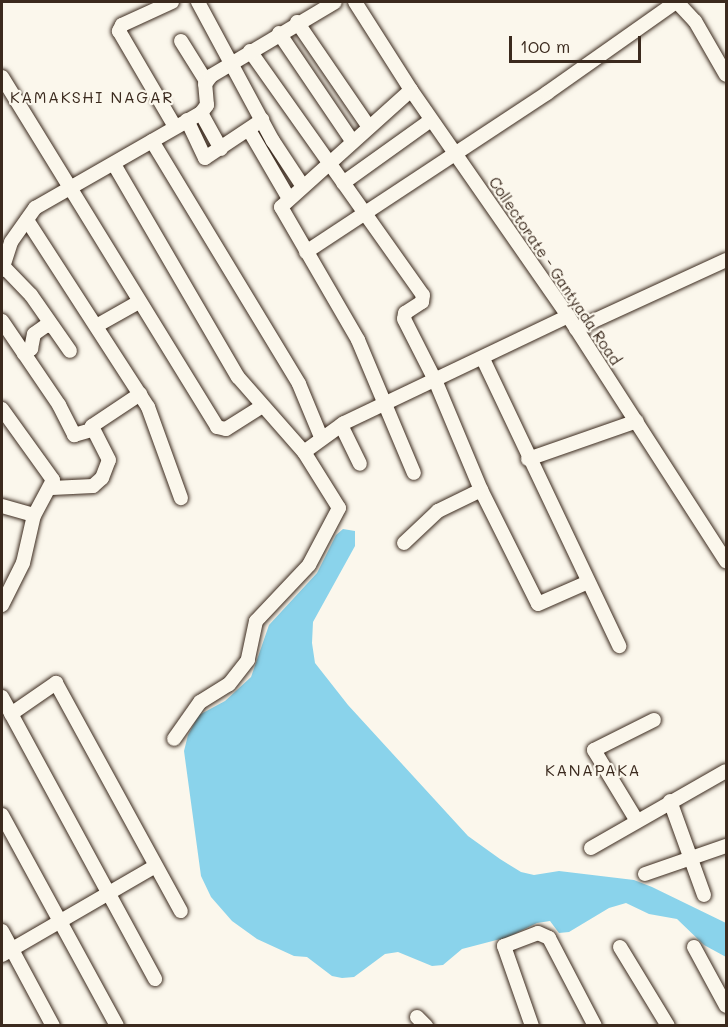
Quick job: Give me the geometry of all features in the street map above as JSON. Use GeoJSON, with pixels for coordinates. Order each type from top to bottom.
{"type":"FeatureCollection","features":[{"type":"Feature","properties":{"kind":"street"},"geometry":{"type":"LineString","coordinates":[[168,2],[122,25],[119,31],[175,127]]}},
{"type":"Feature","properties":{"kind":"street"},"geometry":{"type":"LineString","coordinates":[[198,2],[262,120],[302,185]]}},
{"type":"Feature","properties":{"kind":"street"},"geometry":{"type":"LineString","coordinates":[[206,81],[230,63],[335,2]]}},
{"type":"Feature","properties":{"kind":"street","name":"Collectorate - Gantyada Road"},"geometry":{"type":"LineString","coordinates":[[355,2],[431,120],[568,316],[726,561]]}},
{"type":"Feature","properties":{"kind":"street"},"geometry":{"type":"LineString","coordinates":[[306,252],[364,211],[455,154],[677,2],[695,21],[726,75]]}},
{"type":"Feature","properties":{"kind":"street"},"geometry":{"type":"LineString","coordinates":[[297,22],[369,127]]}},
{"type":"Feature","properties":{"kind":"street"},"geometry":{"type":"LineString","coordinates":[[279,33],[352,141]]}},
{"type":"Feature","properties":{"kind":"street"},"geometry":{"type":"LineString","coordinates":[[70,351],[31,295],[2,268],[11,242],[35,208],[67,189],[115,166],[152,141],[201,113],[207,105],[206,81],[181,41]]}},
{"type":"Feature","properties":{"kind":"street"},"geometry":{"type":"LineString","coordinates":[[250,51],[327,164],[364,211],[423,295],[422,302],[404,317],[435,380],[481,490],[538,604],[586,583]]}},
{"type":"Feature","properties":{"kind":"street"},"geometry":{"type":"LineString","coordinates":[[2,77],[137,303],[217,427],[226,429],[261,408]]}},
{"type":"Feature","properties":{"kind":"street"},"geometry":{"type":"LineString","coordinates":[[411,90],[288,197],[282,204],[282,213],[358,340],[414,474]]}},
{"type":"Feature","properties":{"kind":"street"},"geometry":{"type":"LineString","coordinates":[[201,113],[221,149]]}},
{"type":"Feature","properties":{"kind":"street"},"geometry":{"type":"LineString","coordinates":[[187,120],[202,157],[208,158],[262,120]]}},
{"type":"Feature","properties":{"kind":"street"},"geometry":{"type":"LineString","coordinates":[[342,183],[431,120]]}},
{"type":"Feature","properties":{"kind":"street"},"geometry":{"type":"LineString","coordinates":[[249,130],[288,197]]}},
{"type":"Feature","properties":{"kind":"street"},"geometry":{"type":"LineString","coordinates":[[152,141],[299,384],[321,437]]}},
{"type":"Feature","properties":{"kind":"street"},"geometry":{"type":"LineString","coordinates":[[115,166],[218,345],[261,408],[304,452],[339,510],[309,565],[256,621],[248,660],[229,684],[200,702],[174,739]]}},
{"type":"Feature","properties":{"kind":"street"},"geometry":{"type":"LineString","coordinates":[[27,220],[98,325],[140,394],[167,453],[181,498]]}},
{"type":"Feature","properties":{"kind":"street"},"geometry":{"type":"LineString","coordinates":[[576,329],[726,260]]}},
{"type":"Feature","properties":{"kind":"street"},"geometry":{"type":"LineString","coordinates":[[98,325],[137,303]]}},
{"type":"Feature","properties":{"kind":"street"},"geometry":{"type":"LineString","coordinates":[[304,452],[321,437],[341,425],[483,359],[568,316]]}},
{"type":"Feature","properties":{"kind":"street"},"geometry":{"type":"LineString","coordinates":[[2,321],[74,435],[92,430]]}},
{"type":"Feature","properties":{"kind":"street"},"geometry":{"type":"LineString","coordinates":[[24,354],[31,349],[34,334],[47,325],[53,327]]}},
{"type":"Feature","properties":{"kind":"street"},"geometry":{"type":"LineString","coordinates":[[483,359],[586,583],[619,646]]}},
{"type":"Feature","properties":{"kind":"street"},"geometry":{"type":"LineString","coordinates":[[52,488],[93,486],[102,478],[109,460],[92,430],[93,423],[140,394]]}},
{"type":"Feature","properties":{"kind":"street"},"geometry":{"type":"LineString","coordinates":[[2,409],[47,468],[52,488],[34,514],[23,563],[2,605]]}},
{"type":"Feature","properties":{"kind":"street"},"geometry":{"type":"LineString","coordinates":[[528,459],[637,421]]}},
{"type":"Feature","properties":{"kind":"street"},"geometry":{"type":"LineString","coordinates":[[341,425],[360,464]]}},
{"type":"Feature","properties":{"kind":"street"},"geometry":{"type":"LineString","coordinates":[[404,543],[438,511],[481,490]]}},
{"type":"Feature","properties":{"kind":"street"},"geometry":{"type":"LineString","coordinates":[[2,507],[34,514]]}},
{"type":"Feature","properties":{"kind":"street"},"geometry":{"type":"LineString","coordinates":[[11,714],[56,683],[154,867],[181,911]]}},
{"type":"Feature","properties":{"kind":"street"},"geometry":{"type":"LineString","coordinates":[[2,697],[155,979]]}},
{"type":"Feature","properties":{"kind":"street"},"geometry":{"type":"LineString","coordinates":[[636,821],[594,750],[654,720]]}},
{"type":"Feature","properties":{"kind":"street"},"geometry":{"type":"LineString","coordinates":[[591,848],[726,771]]}},
{"type":"Feature","properties":{"kind":"street"},"geometry":{"type":"LineString","coordinates":[[670,801],[704,895]]}},
{"type":"Feature","properties":{"kind":"street"},"geometry":{"type":"LineString","coordinates":[[2,815],[117,1026]]}},
{"type":"Feature","properties":{"kind":"street"},"geometry":{"type":"LineString","coordinates":[[645,874],[726,846]]}},
{"type":"Feature","properties":{"kind":"street"},"geometry":{"type":"LineString","coordinates":[[7,952],[154,867]]}},
{"type":"Feature","properties":{"kind":"street"},"geometry":{"type":"LineString","coordinates":[[2,931],[7,952],[52,1026]]}},
{"type":"Feature","properties":{"kind":"street"},"geometry":{"type":"LineString","coordinates":[[532,1026],[504,946],[538,933],[549,938],[596,1026]]}},
{"type":"Feature","properties":{"kind":"street"},"geometry":{"type":"LineString","coordinates":[[620,947],[663,1024]]}},
{"type":"Feature","properties":{"kind":"street"},"geometry":{"type":"LineString","coordinates":[[694,947],[726,1006]]}},
{"type":"Feature","properties":{"kind":"water"},"geometry":{"type":"Polygon","coordinates":[[[343,529],[355,531],[355,546],[313,622],[312,643],[315,663],[348,705],[468,836],[500,859],[521,872],[534,875],[559,871],[634,880],[652,887],[726,923],[726,957],[704,945],[677,919],[649,914],[626,903],[609,908],[569,932],[559,933],[550,921],[537,923],[508,937],[462,949],[443,965],[432,966],[398,952],[385,954],[354,977],[342,978],[332,976],[307,957],[294,956],[257,939],[232,921],[211,897],[201,876],[184,751],[188,735],[199,715],[225,701],[251,677],[269,625],[317,573],[336,535],[343,529]]]}},
{"type":"Feature","properties":{"kind":"district","name":"KAMAKSHI NAGAR"},"geometry":{"type":"Point","coordinates":[92,97]}},
{"type":"Feature","properties":{"kind":"district","name":"KANAPAKA"},"geometry":{"type":"Point","coordinates":[593,770]}}]}
